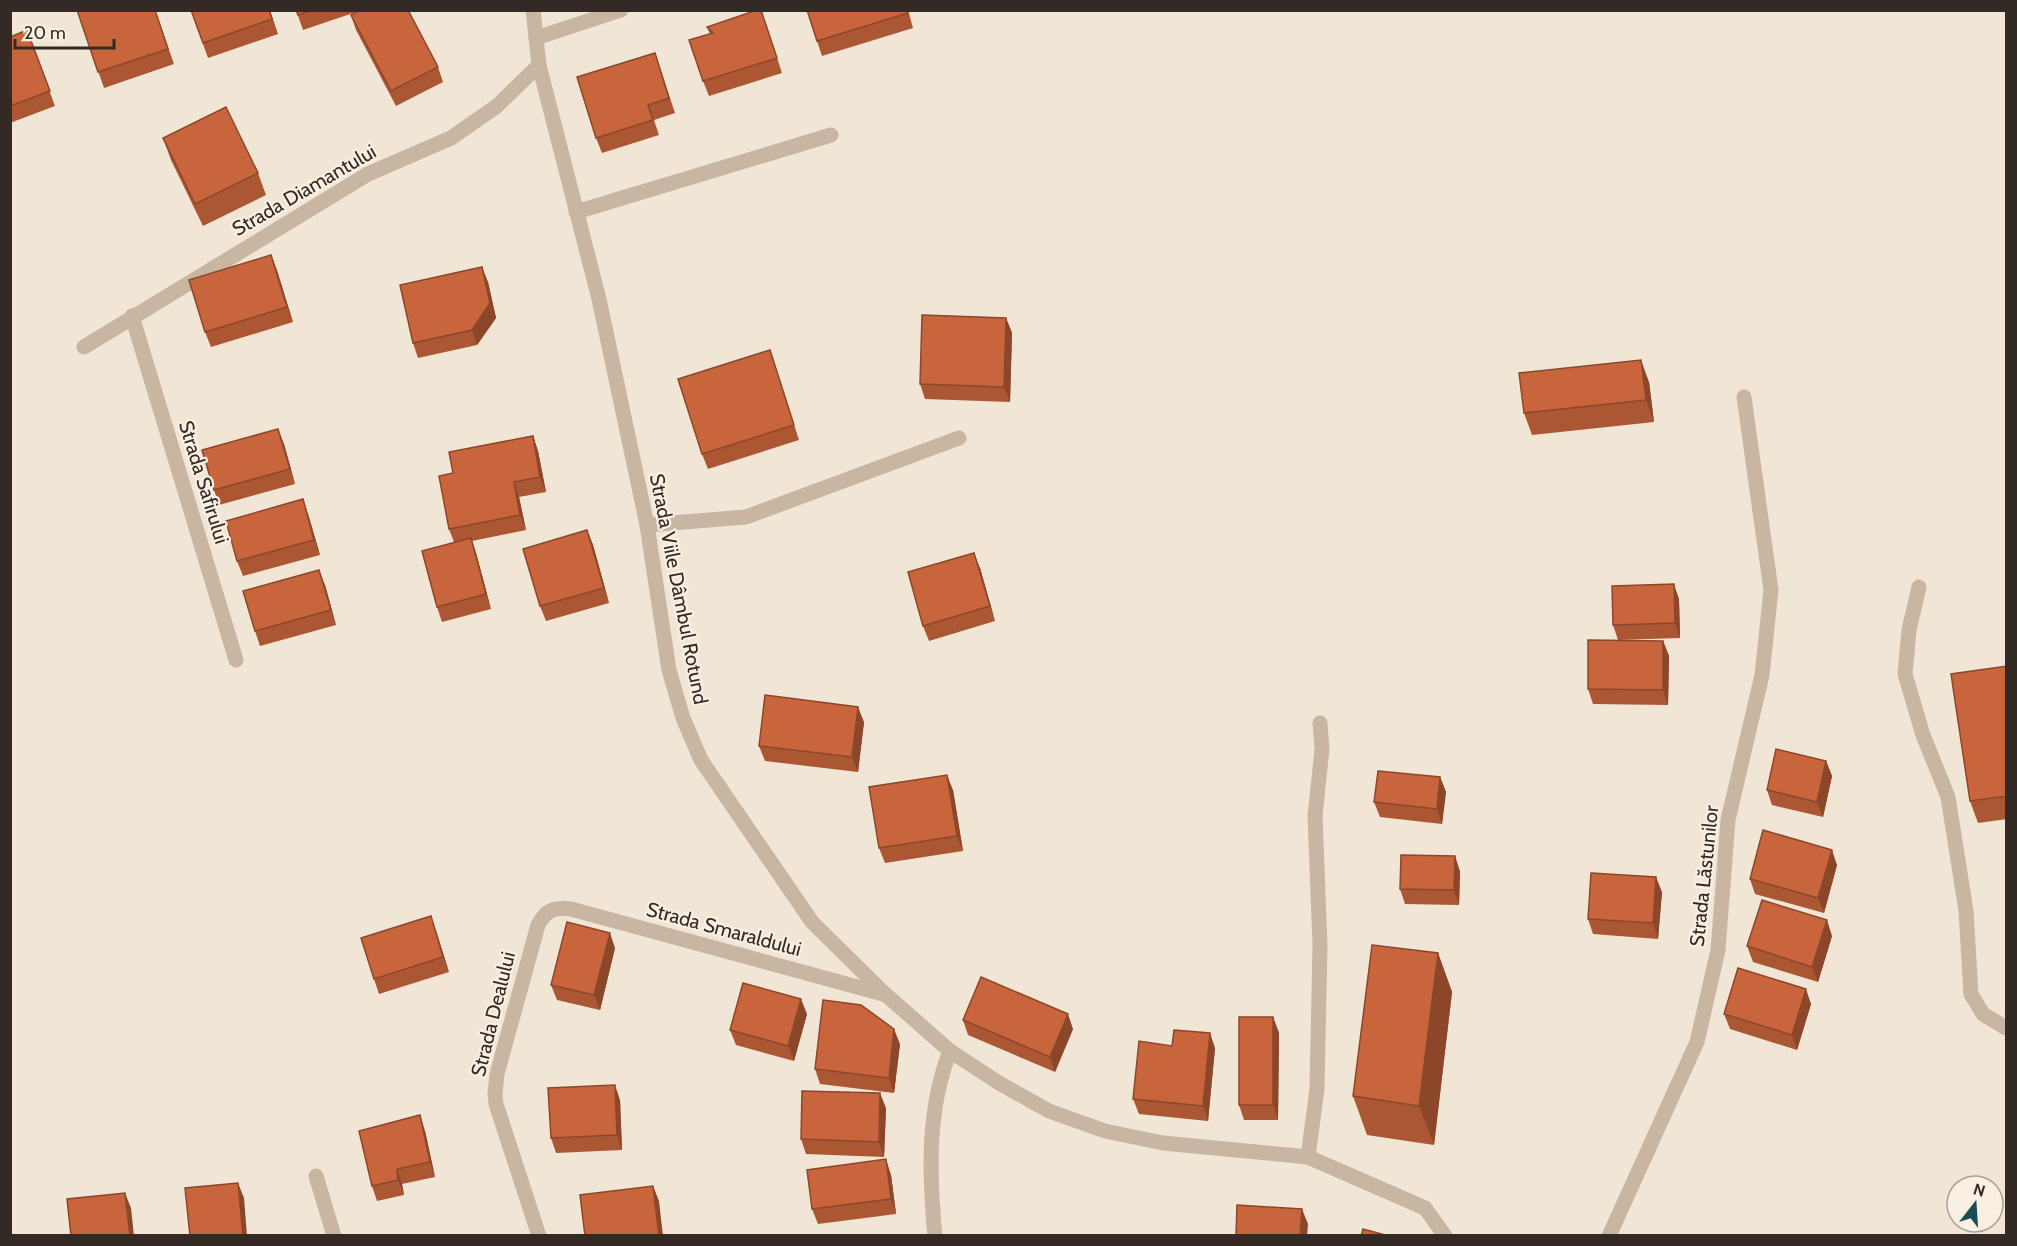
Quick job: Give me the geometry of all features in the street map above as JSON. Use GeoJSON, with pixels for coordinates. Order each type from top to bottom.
{"type":"FeatureCollection","features":[{"type":"Feature","properties":{"kind":"street","name":"Strada Viile Dâmbul Rotund"},"geometry":{"type":"LineString","coordinates":[[533,10],[539,65],[599,299],[647,525],[669,670],[683,718],[701,760],[812,922],[885,994],[950,1051],[999,1083],[1049,1111],[1105,1131],[1163,1143],[1308,1157],[1425,1208],[1445,1236]]}},
{"type":"Feature","properties":{"kind":"street"},"geometry":{"type":"LineString","coordinates":[[536,38],[621,10]]}},
{"type":"Feature","properties":{"kind":"street","name":"Strada Diamantului"},"geometry":{"type":"LineString","coordinates":[[84,346],[368,174],[451,138],[497,106],[539,65]]}},
{"type":"Feature","properties":{"kind":"street"},"geometry":{"type":"LineString","coordinates":[[576,212],[831,135]]}},
{"type":"Feature","properties":{"kind":"street","name":"Strada Safirului"},"geometry":{"type":"LineString","coordinates":[[132,316],[236,660]]}},
{"type":"Feature","properties":{"kind":"street","name":"Strada Lăstunilor"},"geometry":{"type":"LineString","coordinates":[[1609,1236],[1696,1042],[1718,950],[1728,820],[1762,675],[1771,590],[1744,398]]}},
{"type":"Feature","properties":{"kind":"street"},"geometry":{"type":"LineString","coordinates":[[647,525],[746,517],[959,438]]}},
{"type":"Feature","properties":{"kind":"street"},"geometry":{"type":"LineString","coordinates":[[1919,587],[1909,630],[1905,674],[1923,735],[1948,797],[1965,911],[1971,994],[1983,1014],[2007,1028]]}},
{"type":"Feature","properties":{"kind":"street"},"geometry":{"type":"LineString","coordinates":[[1308,1157],[1317,1089],[1320,945],[1315,816],[1322,749],[1320,723]]}},
{"type":"Feature","properties":{"kind":"street","name":"Strada Smaraldului"},"geometry":{"type":"LineString","coordinates":[[551,909],[571,909],[885,994]]}},
{"type":"Feature","properties":{"kind":"street","name":"Strada Dealului"},"geometry":{"type":"LineString","coordinates":[[539,1236],[495,1095],[497,1074],[538,925],[551,909]]}},
{"type":"Feature","properties":{"kind":"street"},"geometry":{"type":"LineString","coordinates":[[935,1236],[930,1144],[942,1072],[950,1051]]}},
{"type":"Feature","properties":{"kind":"street"},"geometry":{"type":"LineString","coordinates":[[316,1176],[334,1236]]}},
{"type":"Feature","properties":{"kind":"building"},"geometry":{"type":"Polygon","coordinates":[[[77,10],[155,10],[168,49],[98,72],[77,10]]]}},
{"type":"Feature","properties":{"kind":"building"},"geometry":{"type":"Polygon","coordinates":[[[191,10],[269,10],[272,19],[203,43],[191,10]]]}},
{"type":"Feature","properties":{"kind":"building"},"geometry":{"type":"Polygon","coordinates":[[[296,10],[312,10],[298,15],[296,10]]]}},
{"type":"Feature","properties":{"kind":"building"},"geometry":{"type":"Polygon","coordinates":[[[360,10],[408,10],[438,67],[391,91],[351,15],[360,10]]]}},
{"type":"Feature","properties":{"kind":"building"},"geometry":{"type":"Polygon","coordinates":[[[761,10],[777,58],[703,81],[689,40],[713,33],[707,27],[761,10]]]}},
{"type":"Feature","properties":{"kind":"building"},"geometry":{"type":"Polygon","coordinates":[[[807,10],[907,10],[908,13],[817,41],[807,10]]]}},
{"type":"Feature","properties":{"kind":"building"},"geometry":{"type":"Polygon","coordinates":[[[27,30],[50,91],[10,106],[10,37],[27,30]]]}},
{"type":"Feature","properties":{"kind":"building"},"geometry":{"type":"Polygon","coordinates":[[[655,53],[669,98],[648,105],[653,120],[596,138],[577,77],[655,53]]]}},
{"type":"Feature","properties":{"kind":"building"},"geometry":{"type":"Polygon","coordinates":[[[226,107],[258,173],[195,204],[163,138],[226,107]]]}},
{"type":"Feature","properties":{"kind":"building"},"geometry":{"type":"Polygon","coordinates":[[[271,255],[287,307],[205,332],[189,280],[271,255]]]}},
{"type":"Feature","properties":{"kind":"building"},"geometry":{"type":"Polygon","coordinates":[[[482,267],[490,303],[472,330],[413,343],[400,285],[482,267]]]}},
{"type":"Feature","properties":{"kind":"building"},"geometry":{"type":"Polygon","coordinates":[[[922,315],[1006,318],[1004,387],[920,384],[922,315]]]}},
{"type":"Feature","properties":{"kind":"building"},"geometry":{"type":"Polygon","coordinates":[[[770,350],[794,425],[702,454],[678,379],[770,350]]]}},
{"type":"Feature","properties":{"kind":"building"},"geometry":{"type":"Polygon","coordinates":[[[1641,360],[1646,400],[1524,413],[1519,373],[1641,360]]]}},
{"type":"Feature","properties":{"kind":"building"},"geometry":{"type":"Polygon","coordinates":[[[278,429],[290,469],[214,490],[202,450],[278,429]]]}},
{"type":"Feature","properties":{"kind":"building"},"geometry":{"type":"Polygon","coordinates":[[[533,436],[540,477],[514,482],[520,515],[449,529],[439,476],[453,473],[449,452],[533,436]]]}},
{"type":"Feature","properties":{"kind":"building"},"geometry":{"type":"Polygon","coordinates":[[[303,499],[314,540],[237,561],[226,521],[303,499]]]}},
{"type":"Feature","properties":{"kind":"building"},"geometry":{"type":"Polygon","coordinates":[[[587,530],[604,588],[540,606],[523,549],[587,530]]]}},
{"type":"Feature","properties":{"kind":"building"},"geometry":{"type":"Polygon","coordinates":[[[471,538],[486,594],[437,607],[422,551],[471,538]]]}},
{"type":"Feature","properties":{"kind":"building"},"geometry":{"type":"Polygon","coordinates":[[[974,553],[990,606],[923,626],[908,572],[974,553]]]}},
{"type":"Feature","properties":{"kind":"building"},"geometry":{"type":"Polygon","coordinates":[[[319,570],[331,610],[255,631],[243,591],[319,570]]]}},
{"type":"Feature","properties":{"kind":"building"},"geometry":{"type":"Polygon","coordinates":[[[1674,584],[1675,623],[1613,625],[1612,586],[1674,584]]]}},
{"type":"Feature","properties":{"kind":"building"},"geometry":{"type":"Polygon","coordinates":[[[1588,640],[1663,641],[1663,690],[1588,689],[1588,640]]]}},
{"type":"Feature","properties":{"kind":"building"},"geometry":{"type":"Polygon","coordinates":[[[2007,666],[2007,796],[1970,801],[1951,674],[2007,666]]]}},
{"type":"Feature","properties":{"kind":"building"},"geometry":{"type":"Polygon","coordinates":[[[765,695],[858,707],[852,757],[759,746],[765,695]]]}},
{"type":"Feature","properties":{"kind":"building"},"geometry":{"type":"Polygon","coordinates":[[[1776,749],[1826,761],[1817,802],[1767,790],[1776,749]]]}},
{"type":"Feature","properties":{"kind":"building"},"geometry":{"type":"Polygon","coordinates":[[[1378,771],[1440,777],[1437,809],[1374,802],[1378,771]]]}},
{"type":"Feature","properties":{"kind":"building"},"geometry":{"type":"Polygon","coordinates":[[[947,775],[957,836],[879,848],[869,787],[947,775]]]}},
{"type":"Feature","properties":{"kind":"building"},"geometry":{"type":"Polygon","coordinates":[[[1763,830],[1832,850],[1818,898],[1750,879],[1763,830]]]}},
{"type":"Feature","properties":{"kind":"building"},"geometry":{"type":"Polygon","coordinates":[[[1401,855],[1455,856],[1454,890],[1400,889],[1401,855]]]}},
{"type":"Feature","properties":{"kind":"building"},"geometry":{"type":"Polygon","coordinates":[[[1591,873],[1656,877],[1653,923],[1588,919],[1591,873]]]}},
{"type":"Feature","properties":{"kind":"building"},"geometry":{"type":"Polygon","coordinates":[[[1762,900],[1827,920],[1812,967],[1747,946],[1762,900]]]}},
{"type":"Feature","properties":{"kind":"building"},"geometry":{"type":"Polygon","coordinates":[[[431,916],[443,957],[374,979],[361,938],[431,916]]]}},
{"type":"Feature","properties":{"kind":"building"},"geometry":{"type":"Polygon","coordinates":[[[567,922],[610,933],[594,995],[551,985],[567,922]]]}},
{"type":"Feature","properties":{"kind":"building"},"geometry":{"type":"Polygon","coordinates":[[[1372,945],[1438,953],[1419,1106],[1353,1096],[1372,945]]]}},
{"type":"Feature","properties":{"kind":"building"},"geometry":{"type":"Polygon","coordinates":[[[1738,968],[1806,989],[1792,1035],[1724,1014],[1738,968]]]}},
{"type":"Feature","properties":{"kind":"building"},"geometry":{"type":"Polygon","coordinates":[[[981,977],[1068,1014],[1050,1057],[963,1020],[981,977]]]}},
{"type":"Feature","properties":{"kind":"building"},"geometry":{"type":"Polygon","coordinates":[[[743,983],[801,999],[788,1046],[730,1030],[743,983]]]}},
{"type":"Feature","properties":{"kind":"building"},"geometry":{"type":"Polygon","coordinates":[[[823,1000],[861,1005],[894,1029],[889,1078],[815,1069],[823,1000]]]}},
{"type":"Feature","properties":{"kind":"building"},"geometry":{"type":"Polygon","coordinates":[[[1239,1017],[1273,1017],[1273,1105],[1239,1105],[1239,1017]]]}},
{"type":"Feature","properties":{"kind":"building"},"geometry":{"type":"Polygon","coordinates":[[[1174,1030],[1210,1033],[1203,1106],[1133,1099],[1139,1041],[1172,1046],[1174,1030]]]}},
{"type":"Feature","properties":{"kind":"building"},"geometry":{"type":"Polygon","coordinates":[[[615,1085],[617,1135],[551,1138],[548,1088],[615,1085]]]}},
{"type":"Feature","properties":{"kind":"building"},"geometry":{"type":"Polygon","coordinates":[[[802,1091],[880,1093],[879,1142],[801,1139],[802,1091]]]}},
{"type":"Feature","properties":{"kind":"building"},"geometry":{"type":"Polygon","coordinates":[[[420,1115],[430,1162],[397,1169],[398,1180],[372,1186],[359,1131],[420,1115]]]}},
{"type":"Feature","properties":{"kind":"building"},"geometry":{"type":"Polygon","coordinates":[[[886,1159],[891,1199],[812,1209],[807,1170],[886,1159]]]}},
{"type":"Feature","properties":{"kind":"building"},"geometry":{"type":"Polygon","coordinates":[[[238,1183],[243,1236],[190,1236],[185,1188],[238,1183]]]}},
{"type":"Feature","properties":{"kind":"building"},"geometry":{"type":"Polygon","coordinates":[[[653,1186],[659,1236],[585,1236],[580,1195],[653,1186]]]}},
{"type":"Feature","properties":{"kind":"building"},"geometry":{"type":"Polygon","coordinates":[[[125,1193],[130,1236],[71,1236],[67,1199],[125,1193]]]}},
{"type":"Feature","properties":{"kind":"building"},"geometry":{"type":"Polygon","coordinates":[[[1237,1205],[1302,1209],[1300,1236],[1236,1236],[1237,1205]]]}},
{"type":"Feature","properties":{"kind":"building"},"geometry":{"type":"Polygon","coordinates":[[[1363,1229],[1389,1236],[1361,1236],[1363,1229]]]}}]}
